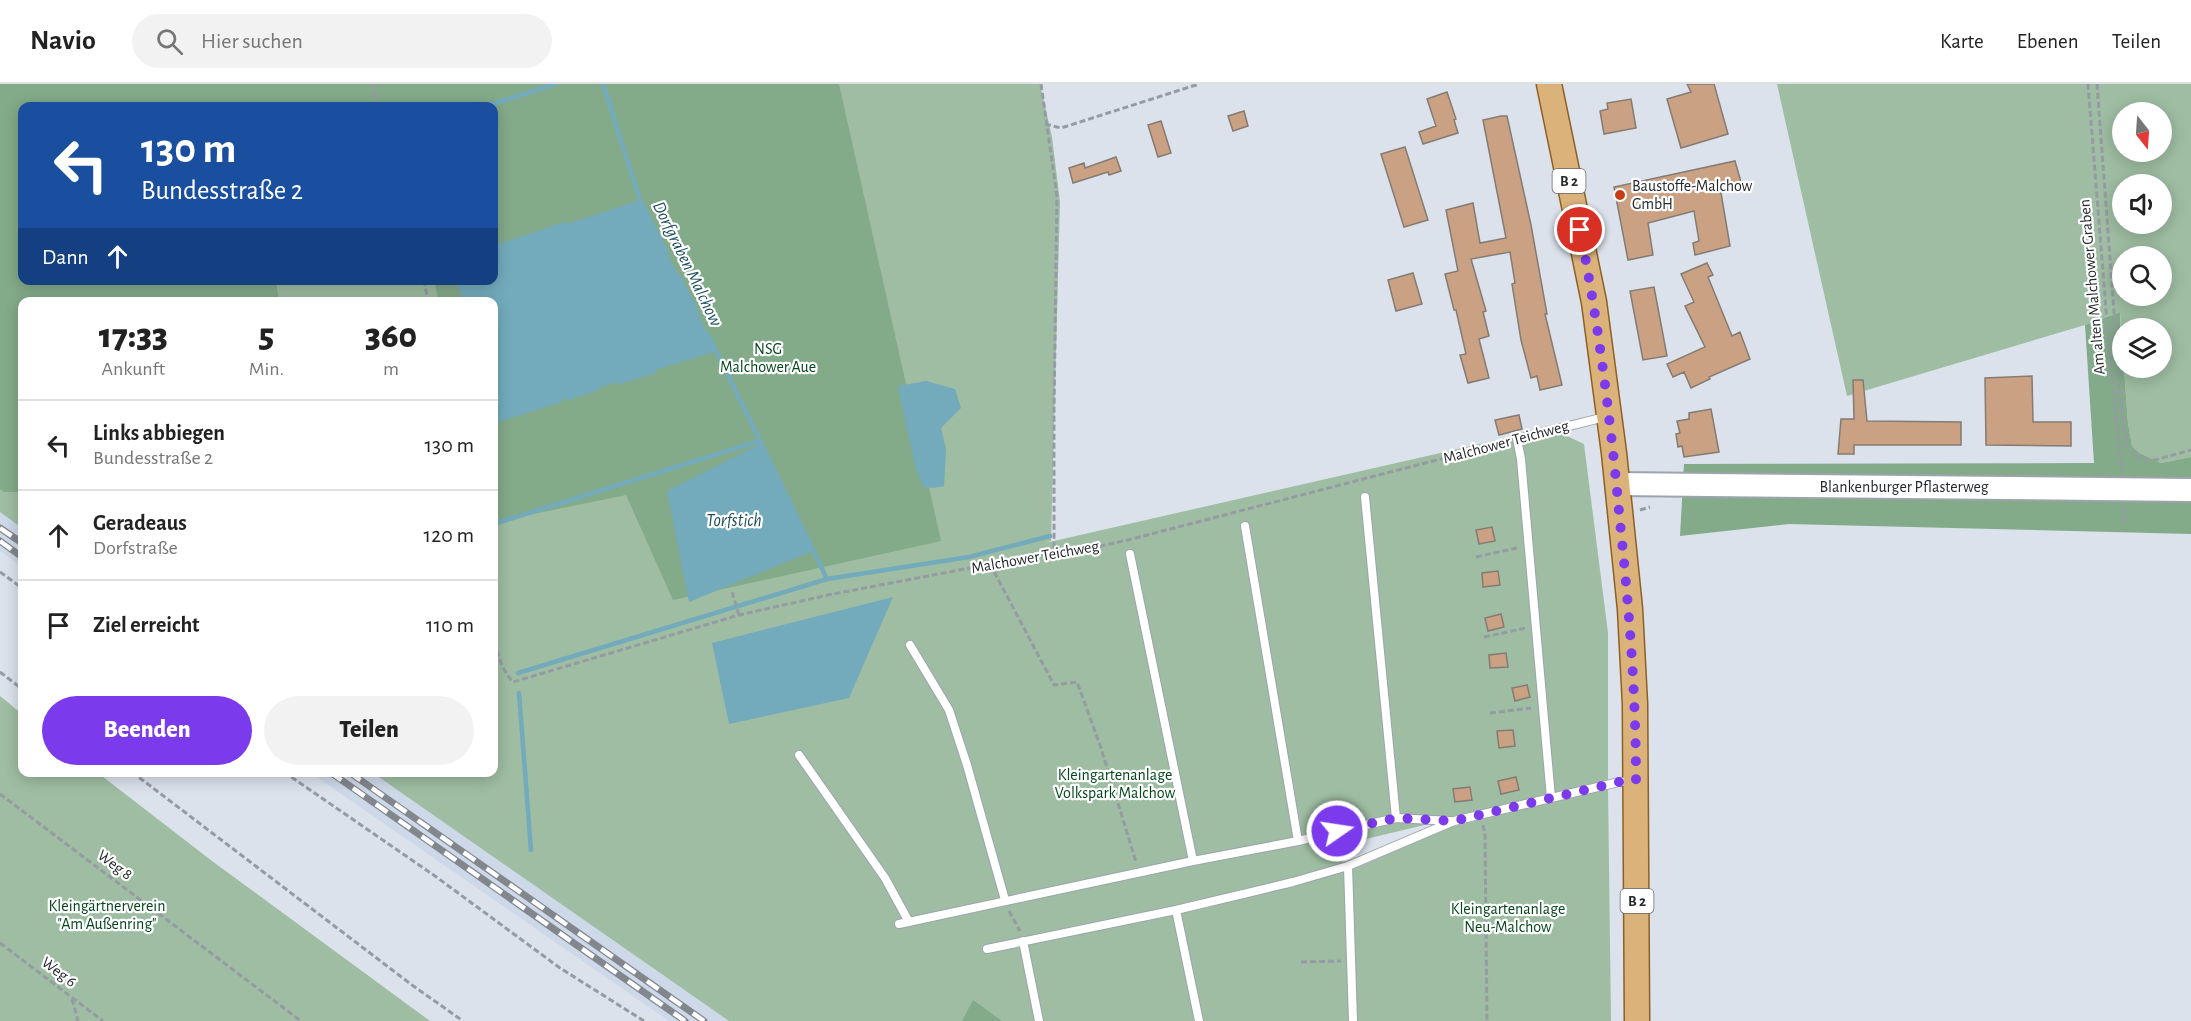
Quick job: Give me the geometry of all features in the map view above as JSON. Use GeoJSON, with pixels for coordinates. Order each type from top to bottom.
{"type":"FeatureCollection","features":[{"type":"Feature","properties":{"kind":"main road","name":"B 2"},"geometry":{"type":"LineString","coordinates":[[1549,84],[1592,290],[1617,484],[1630,621],[1635,704],[1637,1021]]}},
{"type":"Feature","properties":{"kind":"main road","name":"Blankenburger Pflasterweg"},"geometry":{"type":"LineString","coordinates":[[1617,484],[2191,490]]}},
{"type":"Feature","properties":{"kind":"lane","name":"Malchower Teichweg"},"geometry":{"type":"LineString","coordinates":[[1517,439],[1609,417]]}},
{"type":"Feature","properties":{"kind":"lane"},"geometry":{"type":"LineString","coordinates":[[1517,439],[1521,459],[1551,798]]}},
{"type":"Feature","properties":{"kind":"lane"},"geometry":{"type":"LineString","coordinates":[[1365,497],[1396,818]]}},
{"type":"Feature","properties":{"kind":"lane"},"geometry":{"type":"LineString","coordinates":[[1245,526],[1298,841]]}},
{"type":"Feature","properties":{"kind":"lane"},"geometry":{"type":"LineString","coordinates":[[1130,554],[1193,861]]}},
{"type":"Feature","properties":{"kind":"lane"},"geometry":{"type":"LineString","coordinates":[[910,645],[949,710],[1005,900]]}},
{"type":"Feature","properties":{"kind":"lane"},"geometry":{"type":"LineString","coordinates":[[799,755],[885,878],[909,922]]}},
{"type":"Feature","properties":{"kind":"lane"},"geometry":{"type":"LineString","coordinates":[[987,949],[1176,910],[1293,882],[1348,866],[1454,821],[1636,780]]}},
{"type":"Feature","properties":{"kind":"lane"},"geometry":{"type":"LineString","coordinates":[[899,924],[1005,900],[1298,841],[1396,818],[1454,821]]}},
{"type":"Feature","properties":{"kind":"lane"},"geometry":{"type":"LineString","coordinates":[[1348,866],[1353,1021]]}},
{"type":"Feature","properties":{"kind":"lane"},"geometry":{"type":"LineString","coordinates":[[1176,910],[1199,1021]]}},
{"type":"Feature","properties":{"kind":"lane"},"geometry":{"type":"LineString","coordinates":[[1023,940],[1039,1021]]}},
{"type":"Feature","properties":{"kind":"path"},"geometry":{"type":"LineString","coordinates":[[372,84],[377,102]]}},
{"type":"Feature","properties":{"kind":"path"},"geometry":{"type":"LineString","coordinates":[[1041,84],[1045,126],[1057,196],[1054,552]]}},
{"type":"Feature","properties":{"kind":"path"},"geometry":{"type":"LineString","coordinates":[[1045,126],[1061,128],[1198,84]]}},
{"type":"Feature","properties":{"kind":"path","name":"Am alten Malchower Graben"},"geometry":{"type":"LineString","coordinates":[[2088,84],[2110,360],[2124,489]]}},
{"type":"Feature","properties":{"kind":"path"},"geometry":{"type":"LineString","coordinates":[[2097,84],[2120,392],[2127,449],[2142,460],[2155,460],[2191,450]]}},
{"type":"Feature","properties":{"kind":"path","name":"Malchower Teichweg"},"geometry":{"type":"LineString","coordinates":[[498,656],[504,672],[513,682],[739,615],[828,595],[1054,552],[1062,555],[1517,439]]}},
{"type":"Feature","properties":{"kind":"path"},"geometry":{"type":"LineString","coordinates":[[1476,557],[1528,546]]}},
{"type":"Feature","properties":{"kind":"path"},"geometry":{"type":"LineString","coordinates":[[990,564],[1054,684],[1077,682],[1100,745],[1140,873]]}},
{"type":"Feature","properties":{"kind":"path"},"geometry":{"type":"LineString","coordinates":[[0,572],[18,585]]}},
{"type":"Feature","properties":{"kind":"path"},"geometry":{"type":"LineString","coordinates":[[732,592],[739,615]]}},
{"type":"Feature","properties":{"kind":"path"},"geometry":{"type":"LineString","coordinates":[[1484,636],[1535,626]]}},
{"type":"Feature","properties":{"kind":"path"},"geometry":{"type":"LineString","coordinates":[[0,672],[18,686]]}},
{"type":"Feature","properties":{"kind":"path"},"geometry":{"type":"LineString","coordinates":[[1490,713],[1542,706]]}},
{"type":"Feature","properties":{"kind":"path"},"geometry":{"type":"LineString","coordinates":[[139,777],[412,986],[463,1021]]}},
{"type":"Feature","properties":{"kind":"path"},"geometry":{"type":"LineString","coordinates":[[291,777],[435,876],[560,968],[644,1021]]}},
{"type":"Feature","properties":{"kind":"path","name":"Weg 8"},"geometry":{"type":"LineString","coordinates":[[0,794],[301,1021]]}},
{"type":"Feature","properties":{"kind":"path"},"geometry":{"type":"LineString","coordinates":[[1481,814],[1485,835],[1487,1021]]}},
{"type":"Feature","properties":{"kind":"path"},"geometry":{"type":"LineString","coordinates":[[1005,900],[1023,940]]}},
{"type":"Feature","properties":{"kind":"path","name":"Weg 6"},"geometry":{"type":"LineString","coordinates":[[0,943],[103,1021]]}},
{"type":"Feature","properties":{"kind":"path"},"geometry":{"type":"LineString","coordinates":[[1302,962],[1352,961]]}},
{"type":"Feature","properties":{"kind":"path"},"geometry":{"type":"LineString","coordinates":[[72,998],[78,1021]]}},
{"type":"Feature","properties":{"kind":"shaded area"},"geometry":{"type":"Polygon","coordinates":[[[0,512],[18,525],[18,564],[0,551],[0,512]]]}},
{"type":"Feature","properties":{"kind":"shaded area"},"geometry":{"type":"Polygon","coordinates":[[[317,777],[379,777],[729,1021],[669,1021],[317,777]]]}},
{"type":"Feature","properties":{"kind":"green space"},"geometry":{"type":"Polygon","coordinates":[[[0,84],[1040,84],[1052,137],[1060,202],[1051,541],[1045,543],[1550,428],[1584,444],[1608,633],[1608,781],[1345,844],[1344,873],[1451,827],[1608,788],[1611,1021],[729,1021],[379,777],[498,777],[498,297],[18,297],[18,525],[0,512],[0,84]]]}},
{"type":"Feature","properties":{"kind":"green space","name":"NSG Malchower Aue"},"geometry":{"type":"Polygon","coordinates":[[[0,84],[839,84],[941,541],[673,600],[626,495],[499,521],[498,297],[438,297],[435,285],[498,285],[498,102],[18,102],[18,285],[277,285],[278,297],[18,297],[18,492],[4,492],[0,489],[0,84]]]}},
{"type":"Feature","properties":{"kind":"green space"},"geometry":{"type":"Polygon","coordinates":[[[1777,84],[2191,84],[2191,457],[2161,463],[2138,453],[2132,446],[2128,423],[2125,378],[2172,378],[2172,318],[2120,318],[2120,312],[2085,325],[1847,396],[1777,84]]]}},
{"type":"Feature","properties":{"kind":"green space"},"geometry":{"type":"Polygon","coordinates":[[[2120,312],[2120,318],[2112,318],[2112,378],[2125,378],[2132,446],[2139,453],[2161,463],[2191,457],[2191,534],[1789,524],[1680,536],[1684,464],[2094,463],[2085,325],[2120,312]]]}},
{"type":"Feature","properties":{"kind":"green space","name":"Kleingärtnerverein \"Am Außenring\""},"geometry":{"type":"Polygon","coordinates":[[[0,696],[18,711],[18,777],[103,777],[212,861],[430,1021],[0,1021],[0,696]]]}},
{"type":"Feature","properties":{"kind":"green space"},"geometry":{"type":"Polygon","coordinates":[[[973,1000],[1002,1021],[962,1021],[973,1000]]]}},
{"type":"Feature","properties":{"kind":"water"},"geometry":{"type":"Polygon","coordinates":[[[640,200],[717,351],[498,419],[498,297],[462,297],[458,285],[498,285],[498,247],[640,200]]]}},
{"type":"Feature","properties":{"kind":"water"},"geometry":{"type":"Polygon","coordinates":[[[926,381],[955,389],[961,408],[941,428],[946,449],[944,486],[934,488],[923,487],[915,466],[898,386],[926,381]]]}},
{"type":"Feature","properties":{"kind":"water","name":"Torfstich"},"geometry":{"type":"Polygon","coordinates":[[[760,444],[813,551],[689,602],[667,491],[760,444]]]}},
{"type":"Feature","properties":{"kind":"water"},"geometry":{"type":"Polygon","coordinates":[[[893,597],[849,698],[729,724],[712,643],[893,597]]]}},
{"type":"Feature","properties":{"kind":"building"},"geometry":{"type":"Polygon","coordinates":[[[1687,84],[1714,84],[1728,134],[1681,148],[1667,99],[1691,92],[1687,84]]]}},
{"type":"Feature","properties":{"kind":"building"},"geometry":{"type":"Polygon","coordinates":[[[1447,92],[1458,133],[1423,144],[1419,132],[1436,126],[1427,99],[1447,92]]]}},
{"type":"Feature","properties":{"kind":"building"},"geometry":{"type":"Polygon","coordinates":[[[1631,99],[1636,128],[1604,134],[1600,111],[1608,109],[1607,103],[1631,99]]]}},
{"type":"Feature","properties":{"kind":"building"},"geometry":{"type":"Polygon","coordinates":[[[1244,111],[1248,126],[1233,131],[1228,116],[1244,111]]]}},
{"type":"Feature","properties":{"kind":"building"},"geometry":{"type":"Polygon","coordinates":[[[1507,116],[1531,225],[1547,314],[1545,314],[1562,385],[1540,390],[1537,376],[1531,378],[1521,340],[1512,284],[1515,283],[1510,252],[1471,259],[1486,311],[1483,312],[1489,336],[1479,339],[1489,378],[1468,383],[1460,355],[1466,354],[1445,274],[1458,271],[1446,210],[1473,203],[1480,243],[1506,238],[1483,120],[1507,116]]]}},
{"type":"Feature","properties":{"kind":"building"},"geometry":{"type":"Polygon","coordinates":[[[1161,121],[1171,153],[1158,157],[1148,125],[1161,121]]]}},
{"type":"Feature","properties":{"kind":"building"},"geometry":{"type":"Polygon","coordinates":[[[1405,147],[1428,220],[1404,227],[1381,154],[1405,147]]]}},
{"type":"Feature","properties":{"kind":"building"},"geometry":{"type":"Polygon","coordinates":[[[1116,157],[1121,171],[1109,175],[1108,172],[1073,183],[1069,168],[1084,163],[1085,168],[1116,157]]]}},
{"type":"Feature","properties":{"kind":"building"},"geometry":{"type":"Polygon","coordinates":[[[1735,161],[1741,182],[1720,187],[1730,246],[1695,255],[1693,243],[1699,241],[1694,211],[1648,223],[1653,255],[1628,260],[1614,187],[1735,161]]]}},
{"type":"Feature","properties":{"kind":"building"},"geometry":{"type":"Polygon","coordinates":[[[1707,263],[1713,275],[1708,277],[1732,336],[1740,332],[1750,359],[1709,377],[1710,379],[1691,388],[1684,372],[1673,377],[1667,364],[1705,347],[1685,306],[1694,302],[1681,274],[1707,263]]]}},
{"type":"Feature","properties":{"kind":"building"},"geometry":{"type":"Polygon","coordinates":[[[1413,273],[1422,304],[1396,311],[1388,280],[1413,273]]]}},
{"type":"Feature","properties":{"kind":"building"},"geometry":{"type":"Polygon","coordinates":[[[1654,287],[1667,356],[1643,360],[1630,291],[1654,287]]]}},
{"type":"Feature","properties":{"kind":"building"},"geometry":{"type":"Polygon","coordinates":[[[2032,376],[2033,422],[2071,422],[2071,446],[1986,445],[1985,378],[2032,376]]]}},
{"type":"Feature","properties":{"kind":"building"},"geometry":{"type":"Polygon","coordinates":[[[1853,380],[1863,380],[1867,421],[1961,422],[1961,445],[1854,445],[1854,454],[1838,454],[1841,419],[1854,419],[1853,380]]]}},
{"type":"Feature","properties":{"kind":"building"},"geometry":{"type":"Polygon","coordinates":[[[1711,409],[1719,452],[1684,457],[1682,446],[1678,447],[1676,434],[1680,433],[1677,421],[1689,419],[1689,413],[1711,409]]]}},
{"type":"Feature","properties":{"kind":"building"},"geometry":{"type":"Polygon","coordinates":[[[1519,415],[1522,429],[1499,435],[1495,420],[1519,415]]]}},
{"type":"Feature","properties":{"kind":"building"},"geometry":{"type":"Polygon","coordinates":[[[1492,527],[1495,541],[1479,544],[1476,530],[1492,527]]]}},
{"type":"Feature","properties":{"kind":"building"},"geometry":{"type":"Polygon","coordinates":[[[1498,571],[1500,585],[1483,587],[1482,573],[1498,571]]]}},
{"type":"Feature","properties":{"kind":"building"},"geometry":{"type":"Polygon","coordinates":[[[1501,614],[1504,627],[1488,631],[1485,618],[1501,614]]]}},
{"type":"Feature","properties":{"kind":"building"},"geometry":{"type":"Polygon","coordinates":[[[1506,653],[1508,667],[1490,668],[1489,655],[1506,653]]]}},
{"type":"Feature","properties":{"kind":"building"},"geometry":{"type":"Polygon","coordinates":[[[1527,685],[1530,697],[1515,701],[1512,688],[1527,685]]]}},
{"type":"Feature","properties":{"kind":"building"},"geometry":{"type":"Polygon","coordinates":[[[1513,730],[1515,746],[1499,748],[1497,731],[1513,730]]]}},
{"type":"Feature","properties":{"kind":"building"},"geometry":{"type":"Polygon","coordinates":[[[1516,777],[1519,790],[1501,794],[1498,781],[1516,777]]]}},
{"type":"Feature","properties":{"kind":"building"},"geometry":{"type":"Polygon","coordinates":[[[1470,787],[1472,800],[1455,802],[1453,789],[1470,787]]]}},
{"type":"Feature","properties":{"kind":"waterway"},"geometry":{"type":"LineString","coordinates":[[498,102],[555,84]]}},
{"type":"Feature","properties":{"kind":"waterway","name":"Dorfgraben Malchow"},"geometry":{"type":"LineString","coordinates":[[603,84],[640,200],[667,254]]}},
{"type":"Feature","properties":{"kind":"waterway"},"geometry":{"type":"LineString","coordinates":[[498,247],[565,224]]}},
{"type":"Feature","properties":{"kind":"waterway","name":"Dorfgraben Malchow"},"geometry":{"type":"LineString","coordinates":[[679,277],[697,313]]}},
{"type":"Feature","properties":{"kind":"waterway","name":"Dorfgraben Malchow"},"geometry":{"type":"LineString","coordinates":[[709,336],[827,579]]}},
{"type":"Feature","properties":{"kind":"waterway"},"geometry":{"type":"LineString","coordinates":[[619,382],[654,371]]}},
{"type":"Feature","properties":{"kind":"waterway"},"geometry":{"type":"LineString","coordinates":[[568,398],[597,388]]}},
{"type":"Feature","properties":{"kind":"waterway"},"geometry":{"type":"LineString","coordinates":[[498,420],[560,400]]}},
{"type":"Feature","properties":{"kind":"waterway"},"geometry":{"type":"LineString","coordinates":[[498,523],[759,441]]}},
{"type":"Feature","properties":{"kind":"waterway"},"geometry":{"type":"LineString","coordinates":[[518,673],[827,579],[969,557],[1050,536]]}},
{"type":"Feature","properties":{"kind":"waterway","name":"Dorfgraben Malchow"},"geometry":{"type":"LineString","coordinates":[[519,693],[531,850]]}},
{"type":"Feature","properties":{"kind":"railway"},"geometry":{"type":"LineString","coordinates":[[0,528],[18,540]]}},
{"type":"Feature","properties":{"kind":"railway"},"geometry":{"type":"LineString","coordinates":[[0,541],[18,554]]}},
{"type":"Feature","properties":{"kind":"railway"},"geometry":{"type":"LineString","coordinates":[[337,777],[685,1021]]}},
{"type":"Feature","properties":{"kind":"railway"},"geometry":{"type":"LineString","coordinates":[[356,777],[704,1021]]}},
{"type":"Feature","properties":{"kind":"place","name":"Baustoffe-Malchow GmbH"},"geometry":{"type":"Point","coordinates":[1620,195]}},
{"type":"Feature","properties":{"kind":"route"},"geometry":{"type":"LineString","coordinates":[[1337,831],[1396,818],[1454,821],[1636,780],[1630,609],[1614,453],[1594,302],[1580,230]]}},
{"type":"Feature","properties":{"kind":"park label","name":"Kleingartenanlage Volkspark Malchow"},"geometry":{"type":"Point","coordinates":[1115,784]}},
{"type":"Feature","properties":{"kind":"park label","name":"Kleingartenanlage Neu-Malchow"},"geometry":{"type":"Point","coordinates":[1508,918]}}]}
